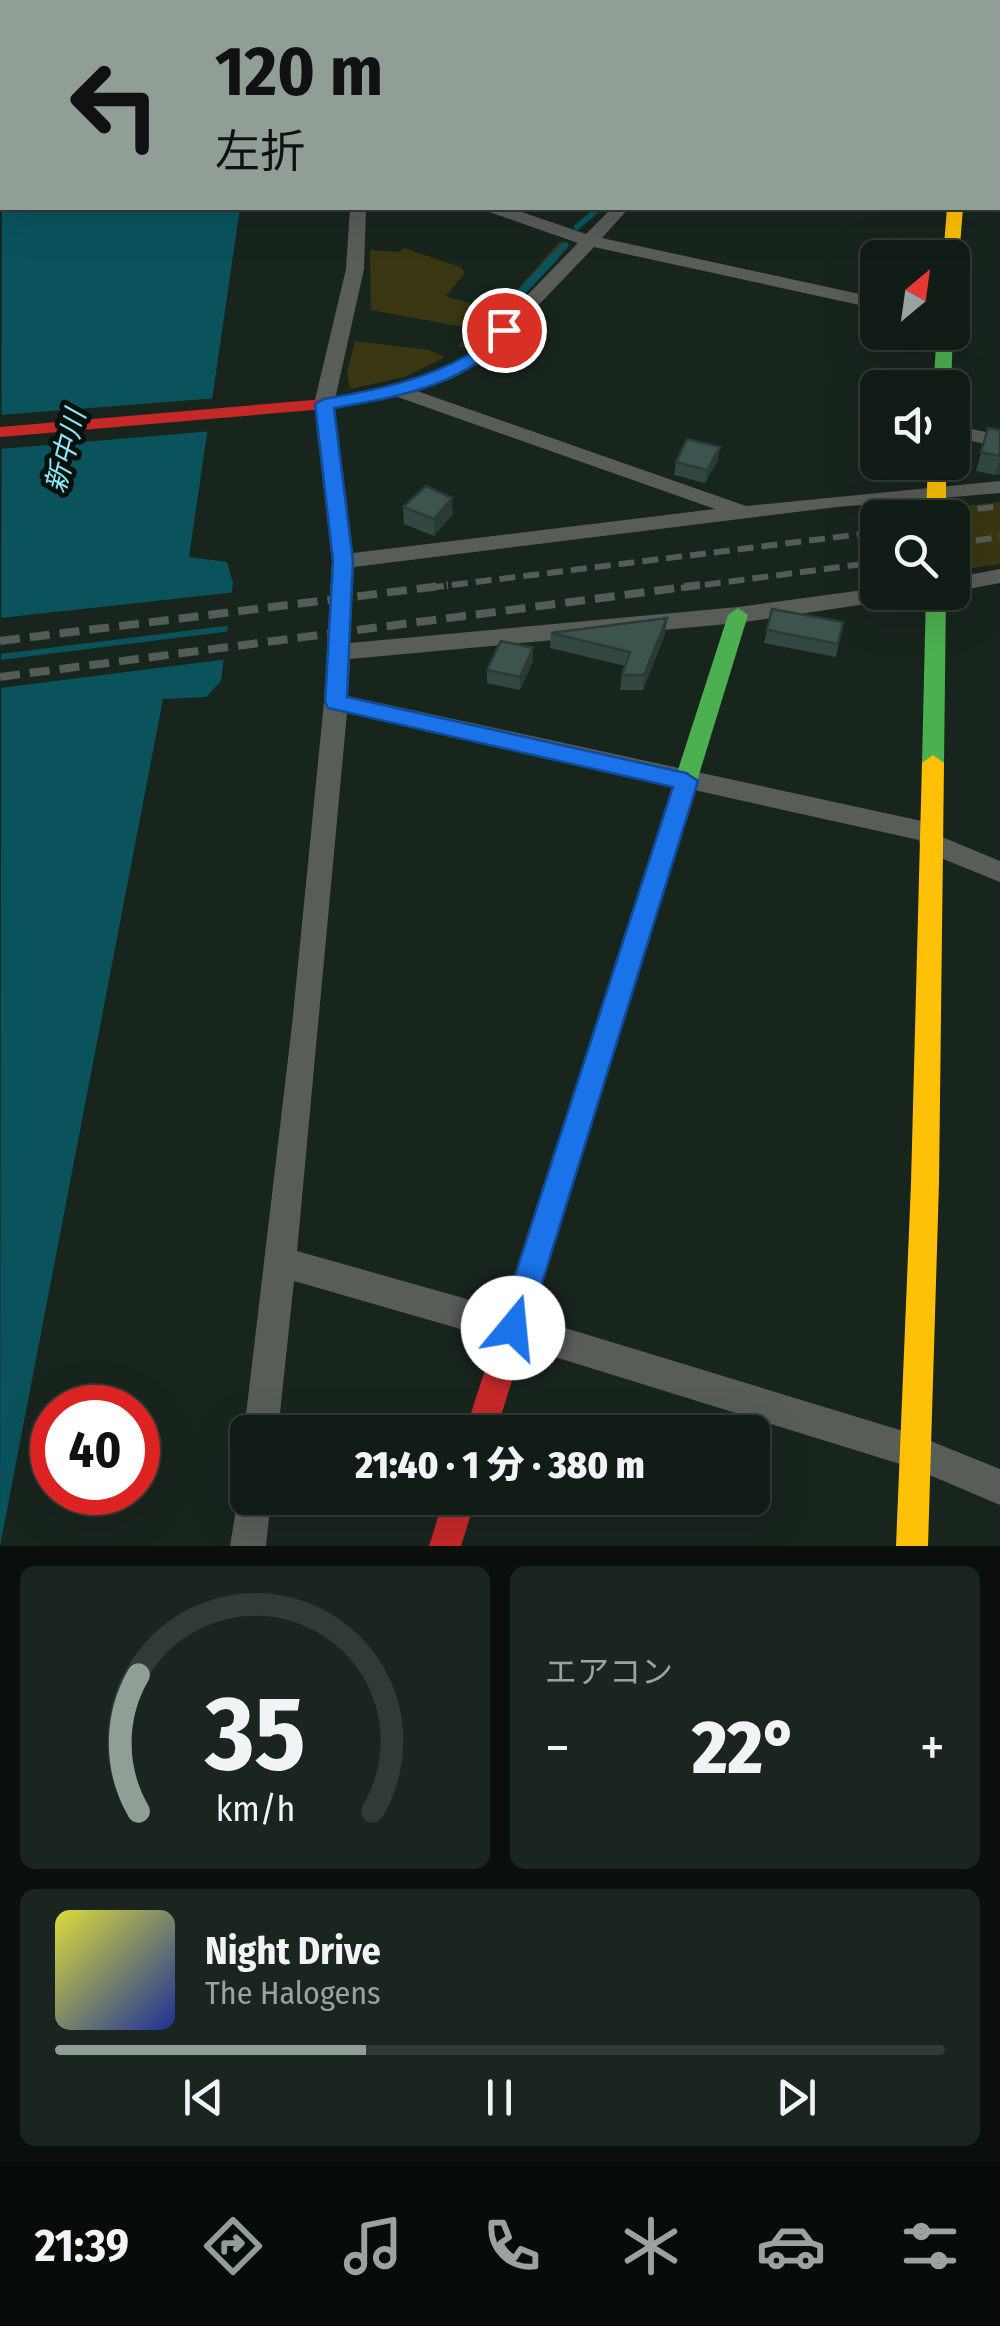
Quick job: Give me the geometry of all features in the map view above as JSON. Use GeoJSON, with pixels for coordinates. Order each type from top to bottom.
{"type":"FeatureCollection","features":[{"type":"Feature","properties":{"kind":"street"},"geometry":{"type":"LineString","coordinates":[[263,1415],[336,702],[343,561],[324,404],[356,269],[358,210]]}},
{"type":"Feature","properties":{"kind":"street"},"geometry":{"type":"LineString","coordinates":[[501,210],[587,240],[860,300]]}},
{"type":"Feature","properties":{"kind":"street"},"geometry":{"type":"LineString","coordinates":[[0,432],[324,404],[399,391],[444,375],[480,355],[620,210]]}},
{"type":"Feature","properties":{"kind":"street"},"geometry":{"type":"LineString","coordinates":[[952,240],[955,210]]}},
{"type":"Feature","properties":{"kind":"street"},"geometry":{"type":"LineString","coordinates":[[399,391],[745,512]]}},
{"type":"Feature","properties":{"kind":"street"},"geometry":{"type":"LineString","coordinates":[[970,435],[1000,441]]}},
{"type":"Feature","properties":{"kind":"street"},"geometry":{"type":"LineString","coordinates":[[936,500],[937,480]]}},
{"type":"Feature","properties":{"kind":"street"},"geometry":{"type":"LineString","coordinates":[[343,561],[745,512],[1000,486]]}},
{"type":"Feature","properties":{"kind":"street"},"geometry":{"type":"LineString","coordinates":[[970,581],[1000,576]]}},
{"type":"Feature","properties":{"kind":"street"},"geometry":{"type":"LineString","coordinates":[[338,652],[738,615],[860,598]]}},
{"type":"Feature","properties":{"kind":"street"},"geometry":{"type":"LineString","coordinates":[[912,1546],[926,1183],[936,610]]}},
{"type":"Feature","properties":{"kind":"street"},"geometry":{"type":"LineString","coordinates":[[485,1415],[738,615]]}},
{"type":"Feature","properties":{"kind":"street"},"geometry":{"type":"LineString","coordinates":[[336,702],[931,838],[1000,872]]}},
{"type":"Feature","properties":{"kind":"street"},"geometry":{"type":"LineString","coordinates":[[281,1262],[513,1328],[913,1451],[1000,1487]]}},
{"type":"Feature","properties":{"kind":"street"},"geometry":{"type":"LineString","coordinates":[[248,1546],[251,1515]]}},
{"type":"Feature","properties":{"kind":"street"},"geometry":{"type":"LineString","coordinates":[[445,1546],[455,1515]]}},
{"type":"Feature","properties":{"kind":"shaded area"},"geometry":{"type":"Polygon","coordinates":[[[560,241],[569,245],[567,249],[472,348],[458,347],[474,329],[371,310],[370,250],[399,252],[404,248],[460,267],[465,273],[446,296],[498,312],[560,241]]]}},
{"type":"Feature","properties":{"kind":"shaded area"},"geometry":{"type":"Polygon","coordinates":[[[355,341],[429,350],[445,357],[405,377],[350,389],[347,373],[355,341]]]}},
{"type":"Feature","properties":{"kind":"shaded area"},"geometry":{"type":"Polygon","coordinates":[[[1000,502],[1000,564],[970,568],[970,505],[1000,502]]]}},
{"type":"Feature","properties":{"kind":"water","name":"新中川"},"geometry":{"type":"Polygon","coordinates":[[[2,210],[240,210],[189,557],[227,562],[233,583],[221,681],[206,697],[163,699],[0,1546],[2,210]]]}},
{"type":"Feature","properties":{"kind":"pier"},"geometry":{"type":"Polygon","coordinates":[[[218,398],[213,431],[0,449],[0,415],[218,398]]]}},
{"type":"Feature","properties":{"kind":"pier"},"geometry":{"type":"Polygon","coordinates":[[[237,592],[233,625],[0,654],[0,618],[237,592]]]}},
{"type":"Feature","properties":{"kind":"pier"},"geometry":{"type":"Polygon","coordinates":[[[232,631],[229,659],[0,688],[0,660],[232,631]]]}},
{"type":"Feature","properties":{"kind":"building"},"geometry":{"type":"Polygon","coordinates":[[[988,428],[1000,430],[1000,456],[981,452],[988,428]]]}},
{"type":"Feature","properties":{"kind":"building"},"geometry":{"type":"Polygon","coordinates":[[[687,439],[720,447],[707,470],[676,462],[687,439]]]}},
{"type":"Feature","properties":{"kind":"building"},"geometry":{"type":"Polygon","coordinates":[[[426,486],[452,498],[434,519],[403,507],[426,486]]]}},
{"type":"Feature","properties":{"kind":"building"},"geometry":{"type":"Polygon","coordinates":[[[772,609],[843,622],[838,644],[767,630],[772,609]]]}},
{"type":"Feature","properties":{"kind":"building"},"geometry":{"type":"Polygon","coordinates":[[[667,618],[644,675],[622,675],[630,652],[551,633],[667,618]]]}},
{"type":"Feature","properties":{"kind":"building"},"geometry":{"type":"Polygon","coordinates":[[[501,641],[533,648],[520,677],[487,670],[501,641]]]}},
{"type":"Feature","properties":{"kind":"waterway"},"geometry":{"type":"LineString","coordinates":[[577,227],[597,210]]}},
{"type":"Feature","properties":{"kind":"waterway"},"geometry":{"type":"LineString","coordinates":[[552,259],[565,245]]}},
{"type":"Feature","properties":{"kind":"waterway"},"geometry":{"type":"LineString","coordinates":[[472,345],[555,256]]}},
{"type":"Feature","properties":{"kind":"railway"},"geometry":{"type":"LineString","coordinates":[[970,510],[1000,506]]}},
{"type":"Feature","properties":{"kind":"railway"},"geometry":{"type":"LineString","coordinates":[[428,588],[860,534]]}},
{"type":"Feature","properties":{"kind":"railway"},"geometry":{"type":"LineString","coordinates":[[970,541],[1000,537]]}},
{"type":"Feature","properties":{"kind":"railway"},"geometry":{"type":"LineString","coordinates":[[681,588],[860,564]]}},
{"type":"Feature","properties":{"kind":"railway"},"geometry":{"type":"LineString","coordinates":[[0,641],[448,585]]}},
{"type":"Feature","properties":{"kind":"railway"},"geometry":{"type":"LineString","coordinates":[[0,677],[700,585]]}},
{"type":"Feature","properties":{"kind":"traffic: fast"},"geometry":{"type":"LineString","coordinates":[[943,370],[944,350]]}},
{"type":"Feature","properties":{"kind":"traffic: fast"},"geometry":{"type":"LineString","coordinates":[[933,763],[936,610]]}},
{"type":"Feature","properties":{"kind":"traffic: fast"},"geometry":{"type":"LineString","coordinates":[[658,869],[738,615]]}},
{"type":"Feature","properties":{"kind":"traffic: slow"},"geometry":{"type":"LineString","coordinates":[[952,240],[955,210]]}},
{"type":"Feature","properties":{"kind":"traffic: slow"},"geometry":{"type":"LineString","coordinates":[[936,500],[937,480]]}},
{"type":"Feature","properties":{"kind":"traffic: slow"},"geometry":{"type":"LineString","coordinates":[[912,1546],[925,1183],[933,763]]}},
{"type":"Feature","properties":{"kind":"traffic: jam"},"geometry":{"type":"LineString","coordinates":[[0,432],[324,404],[399,391]]}},
{"type":"Feature","properties":{"kind":"traffic: jam"},"geometry":{"type":"LineString","coordinates":[[485,1415],[658,869]]}},
{"type":"Feature","properties":{"kind":"traffic: jam"},"geometry":{"type":"LineString","coordinates":[[445,1546],[455,1515]]}},
{"type":"Feature","properties":{"kind":"route"},"geometry":{"type":"LineString","coordinates":[[504,330],[480,355],[444,375],[399,391],[324,404],[343,561],[336,702],[686,781],[513,1328]]}}]}
